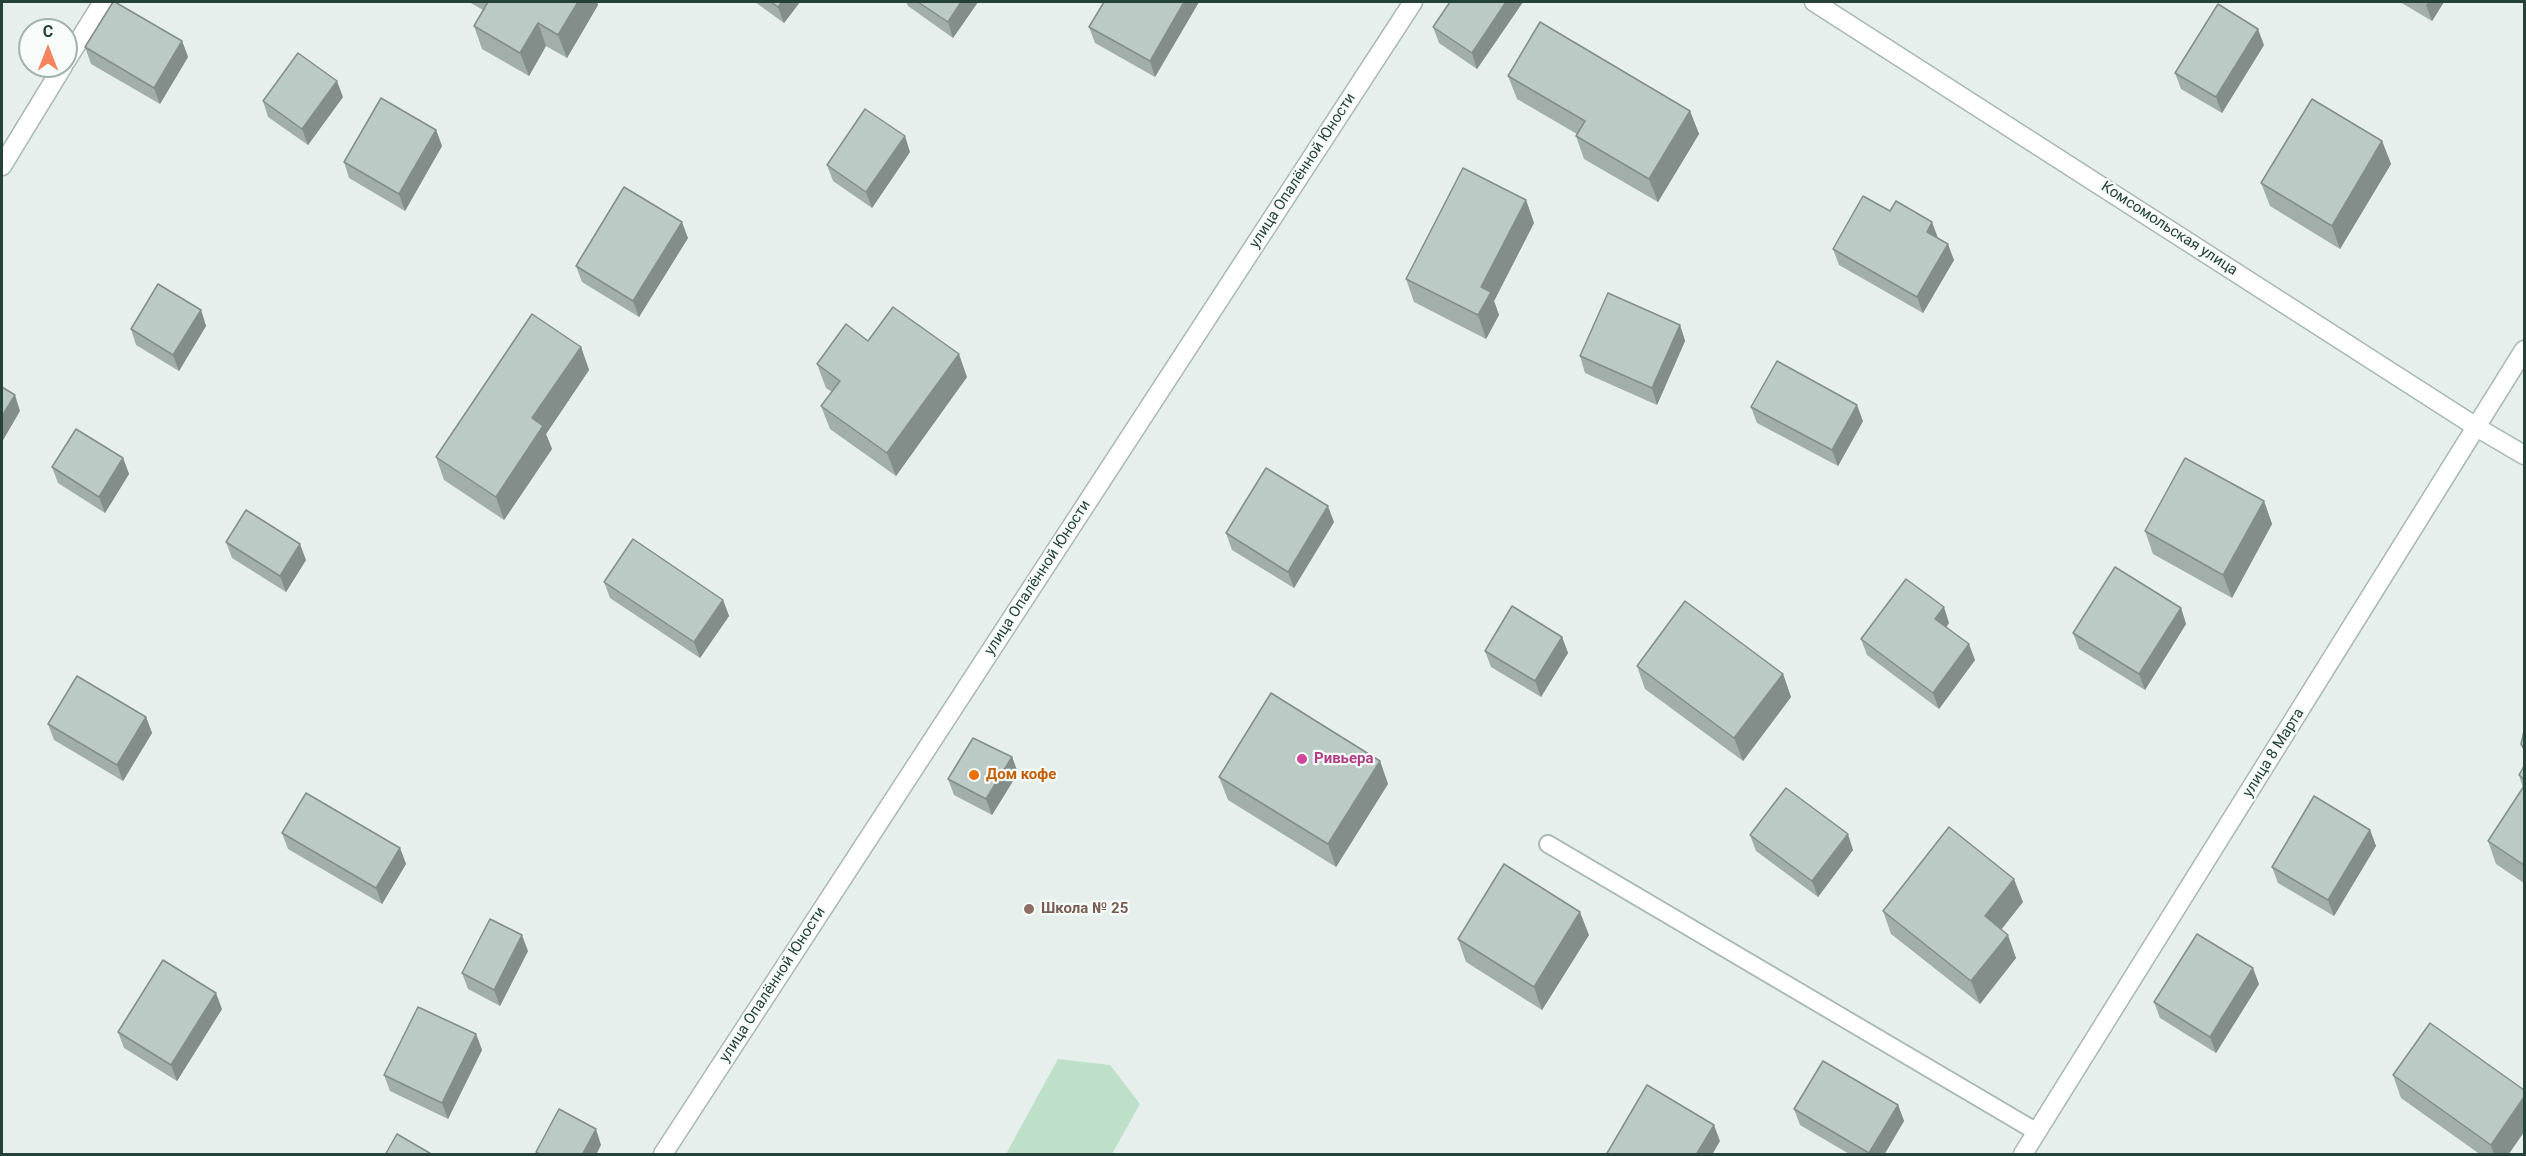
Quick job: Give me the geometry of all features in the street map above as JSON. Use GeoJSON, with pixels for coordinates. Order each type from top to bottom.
{"type":"FeatureCollection","features":[{"type":"Feature","properties":{"kind":"street"},"geometry":{"type":"LineString","coordinates":[[78,42],[103,2]]}},
{"type":"Feature","properties":{"kind":"street","name":"улица Опалённой Юности"},"geometry":{"type":"LineString","coordinates":[[663,1155],[1413,2]]}},
{"type":"Feature","properties":{"kind":"street","name":"Комсомольская улица"},"geometry":{"type":"LineString","coordinates":[[1814,2],[2478,428],[2524,455]]}},
{"type":"Feature","properties":{"kind":"street"},"geometry":{"type":"LineString","coordinates":[[2,166],[56,78]]}},
{"type":"Feature","properties":{"kind":"street","name":"улица 8 Марта"},"geometry":{"type":"LineString","coordinates":[[2023,1155],[2478,428],[2524,350]]}},
{"type":"Feature","properties":{"kind":"lane"},"geometry":{"type":"LineString","coordinates":[[1548,844],[2037,1132]]}},
{"type":"Feature","properties":{"kind":"green space"},"geometry":{"type":"Polygon","coordinates":[[[1058,1059],[1110,1065],[1140,1104],[1112,1154],[1006,1154],[1058,1059]]]}},
{"type":"Feature","properties":{"kind":"building"},"geometry":{"type":"Polygon","coordinates":[[[113,2],[182,41],[154,88],[85,47],[113,2]]]}},
{"type":"Feature","properties":{"kind":"building"},"geometry":{"type":"Polygon","coordinates":[[[488,2],[578,2],[558,35],[538,23],[520,53],[474,26],[488,2]]]}},
{"type":"Feature","properties":{"kind":"building"},"geometry":{"type":"Polygon","coordinates":[[[771,2],[782,2],[778,7],[771,2]]]}},
{"type":"Feature","properties":{"kind":"building"},"geometry":{"type":"Polygon","coordinates":[[[918,2],[961,2],[948,22],[918,2]]]}},
{"type":"Feature","properties":{"kind":"building"},"geometry":{"type":"Polygon","coordinates":[[[1104,2],[1184,2],[1150,61],[1089,27],[1104,2]]]}},
{"type":"Feature","properties":{"kind":"building"},"geometry":{"type":"Polygon","coordinates":[[[1450,2],[1506,2],[1472,53],[1433,27],[1450,2]]]}},
{"type":"Feature","properties":{"kind":"building"},"geometry":{"type":"Polygon","coordinates":[[[2218,4],[2258,29],[2216,97],[2175,73],[2218,4]]]}},
{"type":"Feature","properties":{"kind":"building"},"geometry":{"type":"Polygon","coordinates":[[[1540,22],[1690,111],[1649,179],[1576,136],[1585,121],[1508,76],[1540,22]]]}},
{"type":"Feature","properties":{"kind":"building"},"geometry":{"type":"Polygon","coordinates":[[[298,53],[337,81],[302,129],[263,101],[298,53]]]}},
{"type":"Feature","properties":{"kind":"building"},"geometry":{"type":"Polygon","coordinates":[[[381,98],[436,130],[399,194],[344,162],[381,98]]]}},
{"type":"Feature","properties":{"kind":"building"},"geometry":{"type":"Polygon","coordinates":[[[2312,99],[2382,141],[2332,226],[2261,183],[2312,99]]]}},
{"type":"Feature","properties":{"kind":"building"},"geometry":{"type":"Polygon","coordinates":[[[865,109],[905,136],[866,192],[827,165],[865,109]]]}},
{"type":"Feature","properties":{"kind":"building"},"geometry":{"type":"Polygon","coordinates":[[[1463,168],[1526,200],[1481,287],[1491,292],[1478,315],[1406,279],[1463,168]]]}},
{"type":"Feature","properties":{"kind":"building"},"geometry":{"type":"Polygon","coordinates":[[[624,187],[682,222],[633,301],[576,266],[624,187]]]}},
{"type":"Feature","properties":{"kind":"building"},"geometry":{"type":"Polygon","coordinates":[[[1863,196],[1890,211],[1896,201],[1932,222],[1927,232],[1948,244],[1917,297],[1833,249],[1863,196]]]}},
{"type":"Feature","properties":{"kind":"building"},"geometry":{"type":"Polygon","coordinates":[[[158,284],[201,310],[173,355],[131,329],[158,284]]]}},
{"type":"Feature","properties":{"kind":"building"},"geometry":{"type":"Polygon","coordinates":[[[1608,293],[1680,325],[1652,388],[1580,356],[1608,293]]]}},
{"type":"Feature","properties":{"kind":"building"},"geometry":{"type":"Polygon","coordinates":[[[893,307],[959,354],[887,453],[821,406],[840,381],[817,364],[846,324],[868,341],[893,307]]]}},
{"type":"Feature","properties":{"kind":"building"},"geometry":{"type":"Polygon","coordinates":[[[532,314],[581,347],[532,418],[543,426],[496,497],[436,457],[532,314]]]}},
{"type":"Feature","properties":{"kind":"building"},"geometry":{"type":"Polygon","coordinates":[[[1777,361],[1857,405],[1832,450],[1751,407],[1777,361]]]}},
{"type":"Feature","properties":{"kind":"building"},"geometry":{"type":"Polygon","coordinates":[[[2,387],[15,395],[2,416],[2,387]]]}},
{"type":"Feature","properties":{"kind":"building"},"geometry":{"type":"Polygon","coordinates":[[[76,429],[123,458],[99,497],[52,467],[76,429]]]}},
{"type":"Feature","properties":{"kind":"building"},"geometry":{"type":"Polygon","coordinates":[[[2185,458],[2264,501],[2223,575],[2145,531],[2185,458]]]}},
{"type":"Feature","properties":{"kind":"building"},"geometry":{"type":"Polygon","coordinates":[[[1266,468],[1328,506],[1288,572],[1226,533],[1266,468]]]}},
{"type":"Feature","properties":{"kind":"building"},"geometry":{"type":"Polygon","coordinates":[[[246,510],[300,544],[280,576],[226,542],[246,510]]]}},
{"type":"Feature","properties":{"kind":"building"},"geometry":{"type":"Polygon","coordinates":[[[633,539],[723,600],[694,642],[604,582],[633,539]]]}},
{"type":"Feature","properties":{"kind":"building"},"geometry":{"type":"Polygon","coordinates":[[[2115,567],[2181,608],[2139,674],[2073,633],[2115,567]]]}},
{"type":"Feature","properties":{"kind":"building"},"geometry":{"type":"Polygon","coordinates":[[[1906,579],[1944,607],[1935,619],[1969,644],[1933,693],[1861,639],[1906,579]]]}},
{"type":"Feature","properties":{"kind":"building"},"geometry":{"type":"Polygon","coordinates":[[[1685,601],[1783,674],[1734,738],[1637,666],[1685,601]]]}},
{"type":"Feature","properties":{"kind":"building"},"geometry":{"type":"Polygon","coordinates":[[[1512,606],[1562,637],[1535,681],[1485,651],[1512,606]]]}},
{"type":"Feature","properties":{"kind":"building"},"geometry":{"type":"Polygon","coordinates":[[[77,676],[146,717],[117,765],[48,724],[77,676]]]}},
{"type":"Feature","properties":{"kind":"building"},"geometry":{"type":"Polygon","coordinates":[[[1271,693],[1380,761],[1328,844],[1219,777],[1271,693]]]}},
{"type":"Feature","properties":{"kind":"building"},"geometry":{"type":"Polygon","coordinates":[[[2524,731],[2524,749],[2521,744],[2524,731]]]}},
{"type":"Feature","properties":{"kind":"building"},"geometry":{"type":"Polygon","coordinates":[[[973,738],[1012,757],[986,799],[948,779],[973,738]]]}},
{"type":"Feature","properties":{"kind":"building"},"geometry":{"type":"Polygon","coordinates":[[[2524,766],[2524,779],[2519,775],[2524,766]]]}},
{"type":"Feature","properties":{"kind":"building"},"geometry":{"type":"Polygon","coordinates":[[[2524,786],[2524,865],[2488,841],[2524,786]]]}},
{"type":"Feature","properties":{"kind":"building"},"geometry":{"type":"Polygon","coordinates":[[[1786,788],[1848,834],[1812,881],[1750,835],[1786,788]]]}},
{"type":"Feature","properties":{"kind":"building"},"geometry":{"type":"Polygon","coordinates":[[[306,793],[400,848],[376,888],[282,833],[306,793]]]}},
{"type":"Feature","properties":{"kind":"building"},"geometry":{"type":"Polygon","coordinates":[[[2314,796],[2370,830],[2328,900],[2272,867],[2314,796]]]}},
{"type":"Feature","properties":{"kind":"building"},"geometry":{"type":"Polygon","coordinates":[[[1949,827],[2014,879],[1985,916],[2008,935],[1971,981],[1883,911],[1949,827]]]}},
{"type":"Feature","properties":{"kind":"building"},"geometry":{"type":"Polygon","coordinates":[[[1504,864],[1580,912],[1534,987],[1458,939],[1504,864]]]}},
{"type":"Feature","properties":{"kind":"building"},"geometry":{"type":"Polygon","coordinates":[[[490,919],[522,935],[494,990],[462,973],[490,919]]]}},
{"type":"Feature","properties":{"kind":"building"},"geometry":{"type":"Polygon","coordinates":[[[2197,934],[2253,968],[2210,1037],[2154,1002],[2197,934]]]}},
{"type":"Feature","properties":{"kind":"building"},"geometry":{"type":"Polygon","coordinates":[[[163,960],[216,993],[171,1065],[118,1032],[163,960]]]}},
{"type":"Feature","properties":{"kind":"building"},"geometry":{"type":"Polygon","coordinates":[[[418,1007],[476,1034],[442,1103],[384,1075],[418,1007]]]}},
{"type":"Feature","properties":{"kind":"building"},"geometry":{"type":"Polygon","coordinates":[[[2430,1023],[2524,1090],[2524,1097],[2491,1145],[2393,1075],[2430,1023]]]}},
{"type":"Feature","properties":{"kind":"building"},"geometry":{"type":"Polygon","coordinates":[[[1823,1061],[1898,1105],[1869,1153],[1794,1109],[1823,1061]]]}},
{"type":"Feature","properties":{"kind":"building"},"geometry":{"type":"Polygon","coordinates":[[[1647,1085],[1714,1125],[1696,1155],[1606,1155],[1647,1085]]]}},
{"type":"Feature","properties":{"kind":"building"},"geometry":{"type":"Polygon","coordinates":[[[559,1109],[596,1129],[582,1155],[541,1155],[536,1152],[559,1109]]]}},
{"type":"Feature","properties":{"kind":"building"},"geometry":{"type":"Polygon","coordinates":[[[397,1134],[433,1155],[385,1155],[397,1134]]]}},
{"type":"Feature","properties":{"kind":"place","name":"Ривьера"},"geometry":{"type":"Point","coordinates":[1302,759]}},
{"type":"Feature","properties":{"kind":"place","name":"Дом кофе"},"geometry":{"type":"Point","coordinates":[974,775]}},
{"type":"Feature","properties":{"kind":"place","name":"Школа № 25"},"geometry":{"type":"Point","coordinates":[1029,909]}}]}
